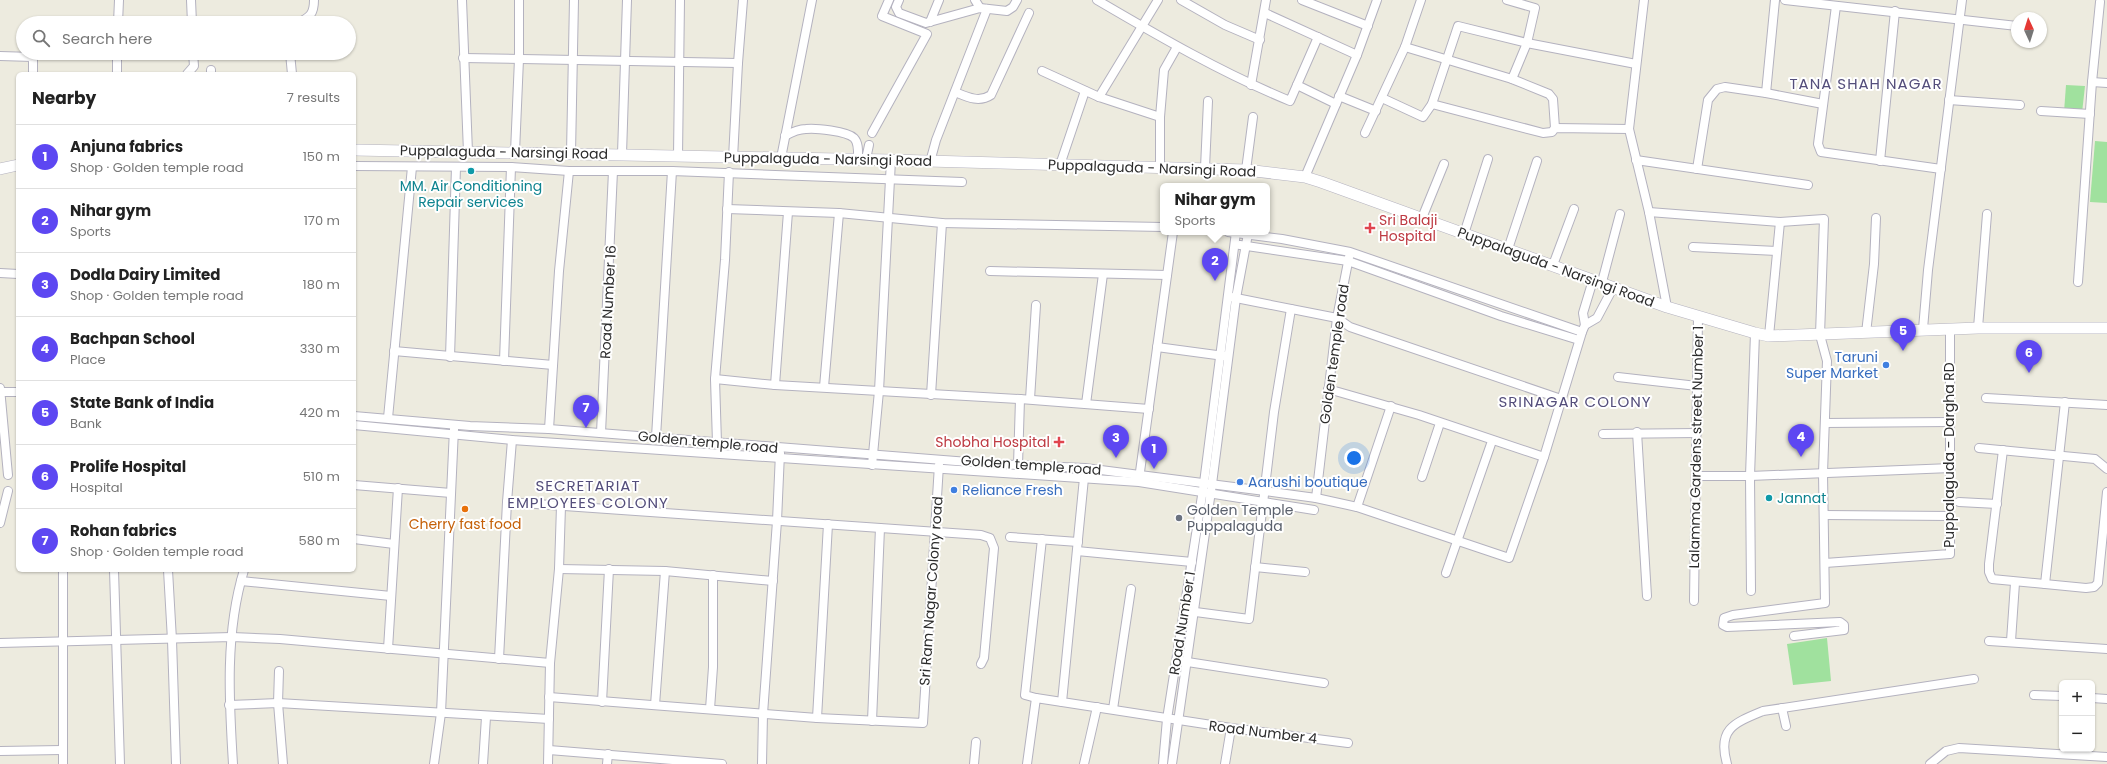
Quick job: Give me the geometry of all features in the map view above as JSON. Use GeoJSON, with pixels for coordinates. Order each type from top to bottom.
{"type":"FeatureCollection","features":[{"type":"Feature","properties":{"kind":"street"},"geometry":{"type":"LineString","coordinates":[[118,16],[119,0]]}},
{"type":"Feature","properties":{"kind":"street"},"geometry":{"type":"LineString","coordinates":[[191,0],[192,16]]}},
{"type":"Feature","properties":{"kind":"street"},"geometry":{"type":"LineString","coordinates":[[311,16],[314,11],[314,0]]}},
{"type":"Feature","properties":{"kind":"street"},"geometry":{"type":"LineString","coordinates":[[462,0],[462,58],[468,152]]}},
{"type":"Feature","properties":{"kind":"street"},"geometry":{"type":"LineString","coordinates":[[515,152],[519,59],[519,0]]}},
{"type":"Feature","properties":{"kind":"street"},"geometry":{"type":"LineString","coordinates":[[571,152],[574,0]]}},
{"type":"Feature","properties":{"kind":"street"},"geometry":{"type":"LineString","coordinates":[[622,154],[628,0]]}},
{"type":"Feature","properties":{"kind":"street"},"geometry":{"type":"LineString","coordinates":[[678,156],[680,0]]}},
{"type":"Feature","properties":{"kind":"street"},"geometry":{"type":"LineString","coordinates":[[733,158],[743,0]]}},
{"type":"Feature","properties":{"kind":"street"},"geometry":{"type":"LineString","coordinates":[[781,158],[812,0]]}},
{"type":"Feature","properties":{"kind":"street"},"geometry":{"type":"LineString","coordinates":[[872,133],[927,34],[882,16],[888,0]]}},
{"type":"Feature","properties":{"kind":"street"},"geometry":{"type":"LineString","coordinates":[[899,0],[896,7],[900,13],[930,22],[984,9],[1010,10],[1017,0]]}},
{"type":"Feature","properties":{"kind":"street"},"geometry":{"type":"LineString","coordinates":[[930,22],[939,0]]}},
{"type":"Feature","properties":{"kind":"street"},"geometry":{"type":"LineString","coordinates":[[974,0],[984,9]]}},
{"type":"Feature","properties":{"kind":"street"},"geometry":{"type":"LineString","coordinates":[[1097,0],[1177,47],[1252,85],[1290,101],[1318,38]]}},
{"type":"Feature","properties":{"kind":"street"},"geometry":{"type":"LineString","coordinates":[[1099,97],[1158,0]]}},
{"type":"Feature","properties":{"kind":"street"},"geometry":{"type":"LineString","coordinates":[[1181,0],[1225,25],[1260,40]]}},
{"type":"Feature","properties":{"kind":"street"},"geometry":{"type":"LineString","coordinates":[[1252,85],[1266,0]]}},
{"type":"Feature","properties":{"kind":"street"},"geometry":{"type":"LineString","coordinates":[[1302,0],[1368,26]]}},
{"type":"Feature","properties":{"kind":"street"},"geometry":{"type":"LineString","coordinates":[[1304,177],[1357,55],[1376,0]]}},
{"type":"Feature","properties":{"kind":"street"},"geometry":{"type":"LineString","coordinates":[[1365,133],[1405,47],[1422,0]]}},
{"type":"Feature","properties":{"kind":"street"},"geometry":{"type":"LineString","coordinates":[[1507,0],[1535,4],[1527,43],[1512,79]]}},
{"type":"Feature","properties":{"kind":"street"},"geometry":{"type":"LineString","coordinates":[[1644,0],[1629,129],[1649,212],[1667,307]]}},
{"type":"Feature","properties":{"kind":"street"},"geometry":{"type":"LineString","coordinates":[[1766,92],[1775,0]]}},
{"type":"Feature","properties":{"kind":"street"},"geometry":{"type":"LineString","coordinates":[[1785,0],[1942,16],[1959,21],[2011,25]]}},
{"type":"Feature","properties":{"kind":"street"},"geometry":{"type":"LineString","coordinates":[[1923,329],[1928,270],[1962,0]]}},
{"type":"Feature","properties":{"kind":"street"},"geometry":{"type":"LineString","coordinates":[[2078,282],[2092,82],[2100,2]]}},
{"type":"Feature","properties":{"kind":"street"},"geometry":{"type":"LineString","coordinates":[[1836,6],[1822,104],[1818,144],[1821,152],[1941,169]]}},
{"type":"Feature","properties":{"kind":"street"},"geometry":{"type":"LineString","coordinates":[[930,162],[984,9]]}},
{"type":"Feature","properties":{"kind":"street"},"geometry":{"type":"LineString","coordinates":[[1880,161],[1895,11]]}},
{"type":"Feature","properties":{"kind":"street"},"geometry":{"type":"LineString","coordinates":[[955,92],[973,99],[986,98],[991,95],[1029,13]]}},
{"type":"Feature","properties":{"kind":"street"},"geometry":{"type":"LineString","coordinates":[[1265,13],[1357,55]]}},
{"type":"Feature","properties":{"kind":"street"},"geometry":{"type":"LineString","coordinates":[[1382,98],[1423,117],[1432,104],[1445,60],[1458,26],[1527,43],[1636,64]]}},
{"type":"Feature","properties":{"kind":"street"},"geometry":{"type":"LineString","coordinates":[[1160,168],[1160,116],[1164,70],[1177,47]]}},
{"type":"Feature","properties":{"kind":"street"},"geometry":{"type":"LineString","coordinates":[[1405,47],[1512,79],[1549,94],[1553,99],[1555,128]]}},
{"type":"Feature","properties":{"kind":"street"},"geometry":{"type":"LineString","coordinates":[[0,56],[16,56]]}},
{"type":"Feature","properties":{"kind":"street"},"geometry":{"type":"LineString","coordinates":[[462,58],[738,63]]}},
{"type":"Feature","properties":{"kind":"street"},"geometry":{"type":"LineString","coordinates":[[33,60],[33,72]]}},
{"type":"Feature","properties":{"kind":"street"},"geometry":{"type":"LineString","coordinates":[[117,60],[117,72]]}},
{"type":"Feature","properties":{"kind":"street"},"geometry":{"type":"LineString","coordinates":[[189,72],[194,66],[194,60]]}},
{"type":"Feature","properties":{"kind":"street"},"geometry":{"type":"LineString","coordinates":[[291,60],[292,72]]}},
{"type":"Feature","properties":{"kind":"street"},"geometry":{"type":"LineString","coordinates":[[1042,71],[1099,97],[1160,116]]}},
{"type":"Feature","properties":{"kind":"street"},"geometry":{"type":"LineString","coordinates":[[2092,82],[2107,83]]}},
{"type":"Feature","properties":{"kind":"street"},"geometry":{"type":"LineString","coordinates":[[1297,85],[1336,104]]}},
{"type":"Feature","properties":{"kind":"street"},"geometry":{"type":"LineString","coordinates":[[1697,169],[1708,100],[1717,89],[1725,87],[1766,92],[1822,104]]}},
{"type":"Feature","properties":{"kind":"street"},"geometry":{"type":"LineString","coordinates":[[1060,165],[1085,91]]}},
{"type":"Feature","properties":{"kind":"street"},"geometry":{"type":"LineString","coordinates":[[1339,96],[1376,112]]}},
{"type":"Feature","properties":{"kind":"street"},"geometry":{"type":"LineString","coordinates":[[1949,100],[2020,105]]}},
{"type":"Feature","properties":{"kind":"street"},"geometry":{"type":"LineString","coordinates":[[1205,168],[1208,101]]}},
{"type":"Feature","properties":{"kind":"street"},"geometry":{"type":"LineString","coordinates":[[1432,104],[1543,133],[1552,132],[1555,128],[1629,129]]}},
{"type":"Feature","properties":{"kind":"street"},"geometry":{"type":"LineString","coordinates":[[2041,111],[2090,114]]}},
{"type":"Feature","properties":{"kind":"street"},"geometry":{"type":"LineString","coordinates":[[1246,170],[1253,117]]}},
{"type":"Feature","properties":{"kind":"street"},"geometry":{"type":"LineString","coordinates":[[785,136],[795,131],[806,129],[835,132],[850,136],[856,142],[862,159]]}},
{"type":"Feature","properties":{"kind":"street"},"geometry":{"type":"LineString","coordinates":[[862,159],[869,146]]}},
{"type":"Feature","properties":{"kind":"street","name":"Puppalaguda - Narsingi Road"},"geometry":{"type":"LineString","coordinates":[[356,150],[571,152],[733,158],[862,159],[930,162],[948,161],[1246,170],[1304,177],[1358,194],[1464,234],[1614,286],[1667,307],[1769,336],[1866,333],[1923,329],[2107,328]]}},
{"type":"Feature","properties":{"kind":"street"},"geometry":{"type":"LineString","coordinates":[[1464,234],[1488,159]]}},
{"type":"Feature","properties":{"kind":"street"},"geometry":{"type":"LineString","coordinates":[[872,465],[879,392],[891,160]]}},
{"type":"Feature","properties":{"kind":"street"},"geometry":{"type":"LineString","coordinates":[[1636,160],[1808,185]]}},
{"type":"Feature","properties":{"kind":"street"},"geometry":{"type":"LineString","coordinates":[[1508,249],[1537,161]]}},
{"type":"Feature","properties":{"kind":"street"},"geometry":{"type":"LineString","coordinates":[[1422,218],[1444,164]]}},
{"type":"Feature","properties":{"kind":"street"},"geometry":{"type":"LineString","coordinates":[[0,169],[16,165]]}},
{"type":"Feature","properties":{"kind":"street"},"geometry":{"type":"LineString","coordinates":[[356,166],[412,168],[511,167],[569,171],[729,172],[962,182]]}},
{"type":"Feature","properties":{"kind":"street"},"geometry":{"type":"LineString","coordinates":[[450,357],[456,167]]}},
{"type":"Feature","properties":{"kind":"street"},"geometry":{"type":"LineString","coordinates":[[504,361],[511,167]]}},
{"type":"Feature","properties":{"kind":"street"},"geometry":{"type":"LineString","coordinates":[[388,418],[412,168]]}},
{"type":"Feature","properties":{"kind":"street"},"geometry":{"type":"LineString","coordinates":[[549,429],[569,171]]}},
{"type":"Feature","properties":{"kind":"street","name":"Road Number 16"},"geometry":{"type":"LineString","coordinates":[[601,433],[612,171]]}},
{"type":"Feature","properties":{"kind":"street"},"geometry":{"type":"LineString","coordinates":[[656,437],[672,171]]}},
{"type":"Feature","properties":{"kind":"street"},"geometry":{"type":"LineString","coordinates":[[717,443],[715,379],[729,172]]}},
{"type":"Feature","properties":{"kind":"street"},"geometry":{"type":"LineString","coordinates":[[727,209],[839,213],[942,223],[1160,227]]}},
{"type":"Feature","properties":{"kind":"street"},"geometry":{"type":"LineString","coordinates":[[1553,265],[1574,209]]}},
{"type":"Feature","properties":{"kind":"street"},"geometry":{"type":"LineString","coordinates":[[774,385],[788,212]]}},
{"type":"Feature","properties":{"kind":"street"},"geometry":{"type":"LineString","coordinates":[[1649,212],[1780,222],[1824,219],[1820,335],[1827,361],[1823,473],[1825,603],[1724,618],[1723,625],[1727,627],[1840,622],[1844,625],[1844,630],[1794,636]]}},
{"type":"Feature","properties":{"kind":"street"},"geometry":{"type":"LineString","coordinates":[[824,388],[839,213]]}},
{"type":"Feature","properties":{"kind":"street"},"geometry":{"type":"LineString","coordinates":[[1316,498],[1357,507],[1509,558],[1544,457],[1582,332],[1583,314],[1598,281],[1620,214]]}},
{"type":"Feature","properties":{"kind":"street"},"geometry":{"type":"LineString","coordinates":[[1978,328],[1987,214]]}},
{"type":"Feature","properties":{"kind":"street"},"geometry":{"type":"LineString","coordinates":[[1866,333],[1874,264],[1876,218]]}},
{"type":"Feature","properties":{"kind":"street"},"geometry":{"type":"LineString","coordinates":[[1769,336],[1780,222]]}},
{"type":"Feature","properties":{"kind":"street"},"geometry":{"type":"LineString","coordinates":[[931,395],[942,223]]}},
{"type":"Feature","properties":{"kind":"street"},"geometry":{"type":"LineString","coordinates":[[1139,478],[1173,235]]}},
{"type":"Feature","properties":{"kind":"street"},"geometry":{"type":"LineString","coordinates":[[1208,483],[1219,355],[1233,235]]}},
{"type":"Feature","properties":{"kind":"street"},"geometry":{"type":"LineString","coordinates":[[1208,483],[1236,298],[1248,235]]}},
{"type":"Feature","properties":{"kind":"street"},"geometry":{"type":"LineString","coordinates":[[1254,235],[1350,252],[1582,332]]}},
{"type":"Feature","properties":{"kind":"street"},"geometry":{"type":"LineString","coordinates":[[1233,244],[1348,262],[1501,316],[1582,332]]}},
{"type":"Feature","properties":{"kind":"street"},"geometry":{"type":"LineString","coordinates":[[1693,247],[1777,251]]}},
{"type":"Feature","properties":{"kind":"street","name":"Golden temple road"},"geometry":{"type":"LineString","coordinates":[[356,425],[512,440],[939,470],[1011,468],[1208,483],[1316,498],[1337,318],[1350,252]]}},
{"type":"Feature","properties":{"kind":"street"},"geometry":{"type":"LineString","coordinates":[[990,271],[1167,275]]}},
{"type":"Feature","properties":{"kind":"street"},"geometry":{"type":"LineString","coordinates":[[0,273],[16,274]]}},
{"type":"Feature","properties":{"kind":"street"},"geometry":{"type":"LineString","coordinates":[[1086,404],[1103,274]]}},
{"type":"Feature","properties":{"kind":"street"},"geometry":{"type":"LineString","coordinates":[[1582,332],[1597,318],[1614,286]]}},
{"type":"Feature","properties":{"kind":"street"},"geometry":{"type":"LineString","coordinates":[[1226,296],[1337,318],[1350,326],[1561,399]]}},
{"type":"Feature","properties":{"kind":"street"},"geometry":{"type":"LineString","coordinates":[[1030,399],[1036,305]]}},
{"type":"Feature","properties":{"kind":"street"},"geometry":{"type":"LineString","coordinates":[[1184,611],[1249,618],[1274,412],[1291,309]]}},
{"type":"Feature","properties":{"kind":"street","name":"Lalamma Gardens street Number 1"},"geometry":{"type":"LineString","coordinates":[[1694,601],[1698,433],[1698,317]]}},
{"type":"Feature","properties":{"kind":"street","name":"Puppalaguda - Dargha RD"},"geometry":{"type":"LineString","coordinates":[[1825,563],[1950,554],[1950,329]]}},
{"type":"Feature","properties":{"kind":"street"},"geometry":{"type":"LineString","coordinates":[[1751,591],[1750,476],[1755,333]]}},
{"type":"Feature","properties":{"kind":"street"},"geometry":{"type":"LineString","coordinates":[[1157,347],[1228,357]]}},
{"type":"Feature","properties":{"kind":"street"},"geometry":{"type":"LineString","coordinates":[[394,352],[553,365]]}},
{"type":"Feature","properties":{"kind":"street"},"geometry":{"type":"LineString","coordinates":[[1618,377],[1697,386]]}},
{"type":"Feature","properties":{"kind":"street"},"geometry":{"type":"LineString","coordinates":[[715,379],[774,385],[931,395],[1030,399],[1149,409]]}},
{"type":"Feature","properties":{"kind":"street"},"geometry":{"type":"LineString","coordinates":[[0,388],[8,475]]}},
{"type":"Feature","properties":{"kind":"street"},"geometry":{"type":"LineString","coordinates":[[1328,389],[1390,406],[1544,457]]}},
{"type":"Feature","properties":{"kind":"street"},"geometry":{"type":"LineString","coordinates":[[0,392],[16,392]]}},
{"type":"Feature","properties":{"kind":"street"},"geometry":{"type":"LineString","coordinates":[[1986,398],[2107,405]]}},
{"type":"Feature","properties":{"kind":"street"},"geometry":{"type":"LineString","coordinates":[[1011,468],[1020,399]]}},
{"type":"Feature","properties":{"kind":"street"},"geometry":{"type":"LineString","coordinates":[[2045,584],[2058,454],[2065,402]]}},
{"type":"Feature","properties":{"kind":"street"},"geometry":{"type":"LineString","coordinates":[[1357,507],[1390,406]]}},
{"type":"Feature","properties":{"kind":"street","name":"Golden temple road"},"geometry":{"type":"LineString","coordinates":[[356,416],[454,425],[549,429],[780,448],[873,453],[940,459],[994,468]]}},
{"type":"Feature","properties":{"kind":"street"},"geometry":{"type":"LineString","coordinates":[[1825,423],[1949,422]]}},
{"type":"Feature","properties":{"kind":"street"},"geometry":{"type":"LineString","coordinates":[[1422,477],[1440,423]]}},
{"type":"Feature","properties":{"kind":"street"},"geometry":{"type":"LineString","coordinates":[[434,764],[440,712],[455,434],[454,425]]}},
{"type":"Feature","properties":{"kind":"street"},"geometry":{"type":"LineString","coordinates":[[1637,432],[1647,596]]}},
{"type":"Feature","properties":{"kind":"street"},"geometry":{"type":"LineString","coordinates":[[1603,434],[1637,432],[1698,433]]}},
{"type":"Feature","properties":{"kind":"street"},"geometry":{"type":"LineString","coordinates":[[499,659],[507,502],[512,440]]}},
{"type":"Feature","properties":{"kind":"street"},"geometry":{"type":"LineString","coordinates":[[1446,573],[1492,441]]}},
{"type":"Feature","properties":{"kind":"street"},"geometry":{"type":"LineString","coordinates":[[762,764],[762,714],[773,581],[780,448]]}},
{"type":"Feature","properties":{"kind":"street"},"geometry":{"type":"LineString","coordinates":[[1979,448],[2058,454],[2095,459],[2107,469]]}},
{"type":"Feature","properties":{"kind":"street"},"geometry":{"type":"LineString","coordinates":[[2003,450],[1991,550],[1990,577],[1992,579],[2015,583],[2086,588],[2094,587],[2098,583],[2107,492]]}},
{"type":"Feature","properties":{"kind":"street","name":"Sri Ram Nagar Colony road"},"geometry":{"type":"LineString","coordinates":[[872,721],[923,723],[934,531],[940,459]]}},
{"type":"Feature","properties":{"kind":"street","name":"Golden temple road"},"geometry":{"type":"LineString","coordinates":[[1011,468],[1084,478],[1139,478],[1211,494],[1314,510]]}},
{"type":"Feature","properties":{"kind":"street"},"geometry":{"type":"LineString","coordinates":[[1697,476],[1750,476],[1951,468]]}},
{"type":"Feature","properties":{"kind":"street"},"geometry":{"type":"LineString","coordinates":[[1062,702],[1084,478]]}},
{"type":"Feature","properties":{"kind":"street","name":"Road Number 1"},"geometry":{"type":"LineString","coordinates":[[1163,764],[1167,719],[1202,492],[1208,483]]}},
{"type":"Feature","properties":{"kind":"street","name":"Road Number 1"},"geometry":{"type":"LineString","coordinates":[[1172,764],[1211,494],[1208,483]]}},
{"type":"Feature","properties":{"kind":"street"},"geometry":{"type":"LineString","coordinates":[[356,485],[451,493]]}},
{"type":"Feature","properties":{"kind":"street"},"geometry":{"type":"LineString","coordinates":[[388,649],[398,488]]}},
{"type":"Feature","properties":{"kind":"street"},"geometry":{"type":"LineString","coordinates":[[0,523],[8,491]]}},
{"type":"Feature","properties":{"kind":"street"},"geometry":{"type":"LineString","coordinates":[[507,502],[934,531],[981,535],[990,538],[993,543],[984,658],[981,664]]}},
{"type":"Feature","properties":{"kind":"street"},"geometry":{"type":"LineString","coordinates":[[1959,502],[1996,504]]}},
{"type":"Feature","properties":{"kind":"street"},"geometry":{"type":"LineString","coordinates":[[548,764],[550,750],[550,663],[559,569],[561,506]]}},
{"type":"Feature","properties":{"kind":"street"},"geometry":{"type":"LineString","coordinates":[[1824,515],[1950,516]]}},
{"type":"Feature","properties":{"kind":"street"},"geometry":{"type":"LineString","coordinates":[[817,718],[828,524]]}},
{"type":"Feature","properties":{"kind":"street"},"geometry":{"type":"LineString","coordinates":[[549,697],[872,721],[880,528]]}},
{"type":"Feature","properties":{"kind":"street"},"geometry":{"type":"LineString","coordinates":[[1010,537],[1078,542]]}},
{"type":"Feature","properties":{"kind":"street"},"geometry":{"type":"LineString","coordinates":[[356,539],[394,544]]}},
{"type":"Feature","properties":{"kind":"street"},"geometry":{"type":"LineString","coordinates":[[1027,764],[1036,698],[1025,695],[1042,539]]}},
{"type":"Feature","properties":{"kind":"street"},"geometry":{"type":"LineString","coordinates":[[1077,551],[1192,562]]}},
{"type":"Feature","properties":{"kind":"street"},"geometry":{"type":"LineString","coordinates":[[1255,567],[1305,572]]}},
{"type":"Feature","properties":{"kind":"street"},"geometry":{"type":"LineString","coordinates":[[559,569],[665,571],[773,581]]}},
{"type":"Feature","properties":{"kind":"street"},"geometry":{"type":"LineString","coordinates":[[602,702],[609,569]]}},
{"type":"Feature","properties":{"kind":"street"},"geometry":{"type":"LineString","coordinates":[[655,705],[665,571]]}},
{"type":"Feature","properties":{"kind":"street"},"geometry":{"type":"LineString","coordinates":[[62,764],[63,572]]}},
{"type":"Feature","properties":{"kind":"street"},"geometry":{"type":"LineString","coordinates":[[114,572],[120,764]]}},
{"type":"Feature","properties":{"kind":"street"},"geometry":{"type":"LineString","coordinates":[[168,572],[176,764]]}},
{"type":"Feature","properties":{"kind":"street"},"geometry":{"type":"LineString","coordinates":[[233,764],[229,704],[232,637],[240,581],[243,572]]}},
{"type":"Feature","properties":{"kind":"street"},"geometry":{"type":"LineString","coordinates":[[710,709],[713,667],[713,575]]}},
{"type":"Feature","properties":{"kind":"street"},"geometry":{"type":"LineString","coordinates":[[240,581],[391,596]]}},
{"type":"Feature","properties":{"kind":"street"},"geometry":{"type":"LineString","coordinates":[[2011,641],[2015,583]]}},
{"type":"Feature","properties":{"kind":"street"},"geometry":{"type":"LineString","coordinates":[[1113,710],[1131,589]]}},
{"type":"Feature","properties":{"kind":"street"},"geometry":{"type":"LineString","coordinates":[[0,644],[232,637],[280,639],[550,663]]}},
{"type":"Feature","properties":{"kind":"street"},"geometry":{"type":"LineString","coordinates":[[1989,641],[2011,641],[2107,649]]}},
{"type":"Feature","properties":{"kind":"street"},"geometry":{"type":"LineString","coordinates":[[1176,660],[1324,684]]}},
{"type":"Feature","properties":{"kind":"street"},"geometry":{"type":"LineString","coordinates":[[279,671],[278,703],[283,764]]}},
{"type":"Feature","properties":{"kind":"street"},"geometry":{"type":"LineString","coordinates":[[1727,764],[1724,752],[1725,738],[1730,727],[1738,721],[1763,712],[1974,679]]}},
{"type":"Feature","properties":{"kind":"street"},"geometry":{"type":"LineString","coordinates":[[2034,695],[2059,696]]}},
{"type":"Feature","properties":{"kind":"street","name":"Road Number 4"},"geometry":{"type":"LineString","coordinates":[[1036,698],[1179,721],[1348,743]]}},
{"type":"Feature","properties":{"kind":"street"},"geometry":{"type":"LineString","coordinates":[[2095,698],[2107,699]]}},
{"type":"Feature","properties":{"kind":"street"},"geometry":{"type":"LineString","coordinates":[[229,704],[278,703],[549,720]]}},
{"type":"Feature","properties":{"kind":"street"},"geometry":{"type":"LineString","coordinates":[[1084,764],[1097,707]]}},
{"type":"Feature","properties":{"kind":"street"},"geometry":{"type":"LineString","coordinates":[[1782,708],[1786,726]]}},
{"type":"Feature","properties":{"kind":"street"},"geometry":{"type":"LineString","coordinates":[[483,764],[486,717]]}},
{"type":"Feature","properties":{"kind":"street"},"geometry":{"type":"LineString","coordinates":[[1225,764],[1231,728]]}},
{"type":"Feature","properties":{"kind":"street"},"geometry":{"type":"LineString","coordinates":[[974,764],[976,742]]}},
{"type":"Feature","properties":{"kind":"street"},"geometry":{"type":"LineString","coordinates":[[1930,764],[1946,752],[1959,748],[2107,757]]}},
{"type":"Feature","properties":{"kind":"street"},"geometry":{"type":"LineString","coordinates":[[0,751],[62,750]]}},
{"type":"Feature","properties":{"kind":"street"},"geometry":{"type":"LineString","coordinates":[[550,750],[722,764]]}},
{"type":"Feature","properties":{"kind":"street"},"geometry":{"type":"LineString","coordinates":[[607,764],[608,754]]}},
{"type":"Feature","properties":{"kind":"green space"},"geometry":{"type":"Polygon","coordinates":[[[2066,85],[2085,86],[2082,113],[2064,112],[2066,85]]]}},
{"type":"Feature","properties":{"kind":"green space"},"geometry":{"type":"Polygon","coordinates":[[[2095,141],[2107,142],[2107,203],[2090,202],[2095,141]]]}},
{"type":"Feature","properties":{"kind":"green space"},"geometry":{"type":"Polygon","coordinates":[[[1827,638],[1831,681],[1793,685],[1787,644],[1827,638]]]}},
{"type":"Feature","properties":{"kind":"place","name":"MM. Air Conditioning Repair services"},"geometry":{"type":"Point","coordinates":[471,171]}},
{"type":"Feature","properties":{"kind":"place","name":"Sri Balaji Hospital"},"geometry":{"type":"Point","coordinates":[1370,228]}},
{"type":"Feature","properties":{"kind":"place","name":"Nihar gym"},"geometry":{"type":"Point","coordinates":[1215,281]}},
{"type":"Feature","properties":{"kind":"place","name":"State Bank of India"},"geometry":{"type":"Point","coordinates":[1903,351]}},
{"type":"Feature","properties":{"kind":"place","name":"Taruni Super Market"},"geometry":{"type":"Point","coordinates":[1886,365]}},
{"type":"Feature","properties":{"kind":"place","name":"Prolife Hospital"},"geometry":{"type":"Point","coordinates":[2029,373]}},
{"type":"Feature","properties":{"kind":"place","name":"Rohan fabrics"},"geometry":{"type":"Point","coordinates":[586,428]}},
{"type":"Feature","properties":{"kind":"place","name":"Shobha Hospital"},"geometry":{"type":"Point","coordinates":[1059,442]}},
{"type":"Feature","properties":{"kind":"place","name":"Bachpan School"},"geometry":{"type":"Point","coordinates":[1801,457]}},
{"type":"Feature","properties":{"kind":"place","name":"Dodla Dairy Limited"},"geometry":{"type":"Point","coordinates":[1116,458]}},
{"type":"Feature","properties":{"kind":"place","name":"Anjuna fabrics"},"geometry":{"type":"Point","coordinates":[1154,469]}},
{"type":"Feature","properties":{"kind":"place","name":"Aarushi boutique"},"geometry":{"type":"Point","coordinates":[1240,482]}},
{"type":"Feature","properties":{"kind":"place","name":"Reliance Fresh"},"geometry":{"type":"Point","coordinates":[954,490]}},
{"type":"Feature","properties":{"kind":"place","name":"Jannat"},"geometry":{"type":"Point","coordinates":[1769,498]}},
{"type":"Feature","properties":{"kind":"place","name":"Cherry fast food"},"geometry":{"type":"Point","coordinates":[465,509]}},
{"type":"Feature","properties":{"kind":"place","name":"Golden Temple Puppalaguda"},"geometry":{"type":"Point","coordinates":[1179,518]}},
{"type":"Feature","properties":{"kind":"district","name":"TANA SHAH NAGAR"},"geometry":{"type":"Point","coordinates":[1866,83]}},
{"type":"Feature","properties":{"kind":"district","name":"SRINAGAR COLONY"},"geometry":{"type":"Point","coordinates":[1575,401]}},
{"type":"Feature","properties":{"kind":"district","name":"SECRETARIAT EMPLOYEES COLONY"},"geometry":{"type":"Point","coordinates":[588,494]}}]}
